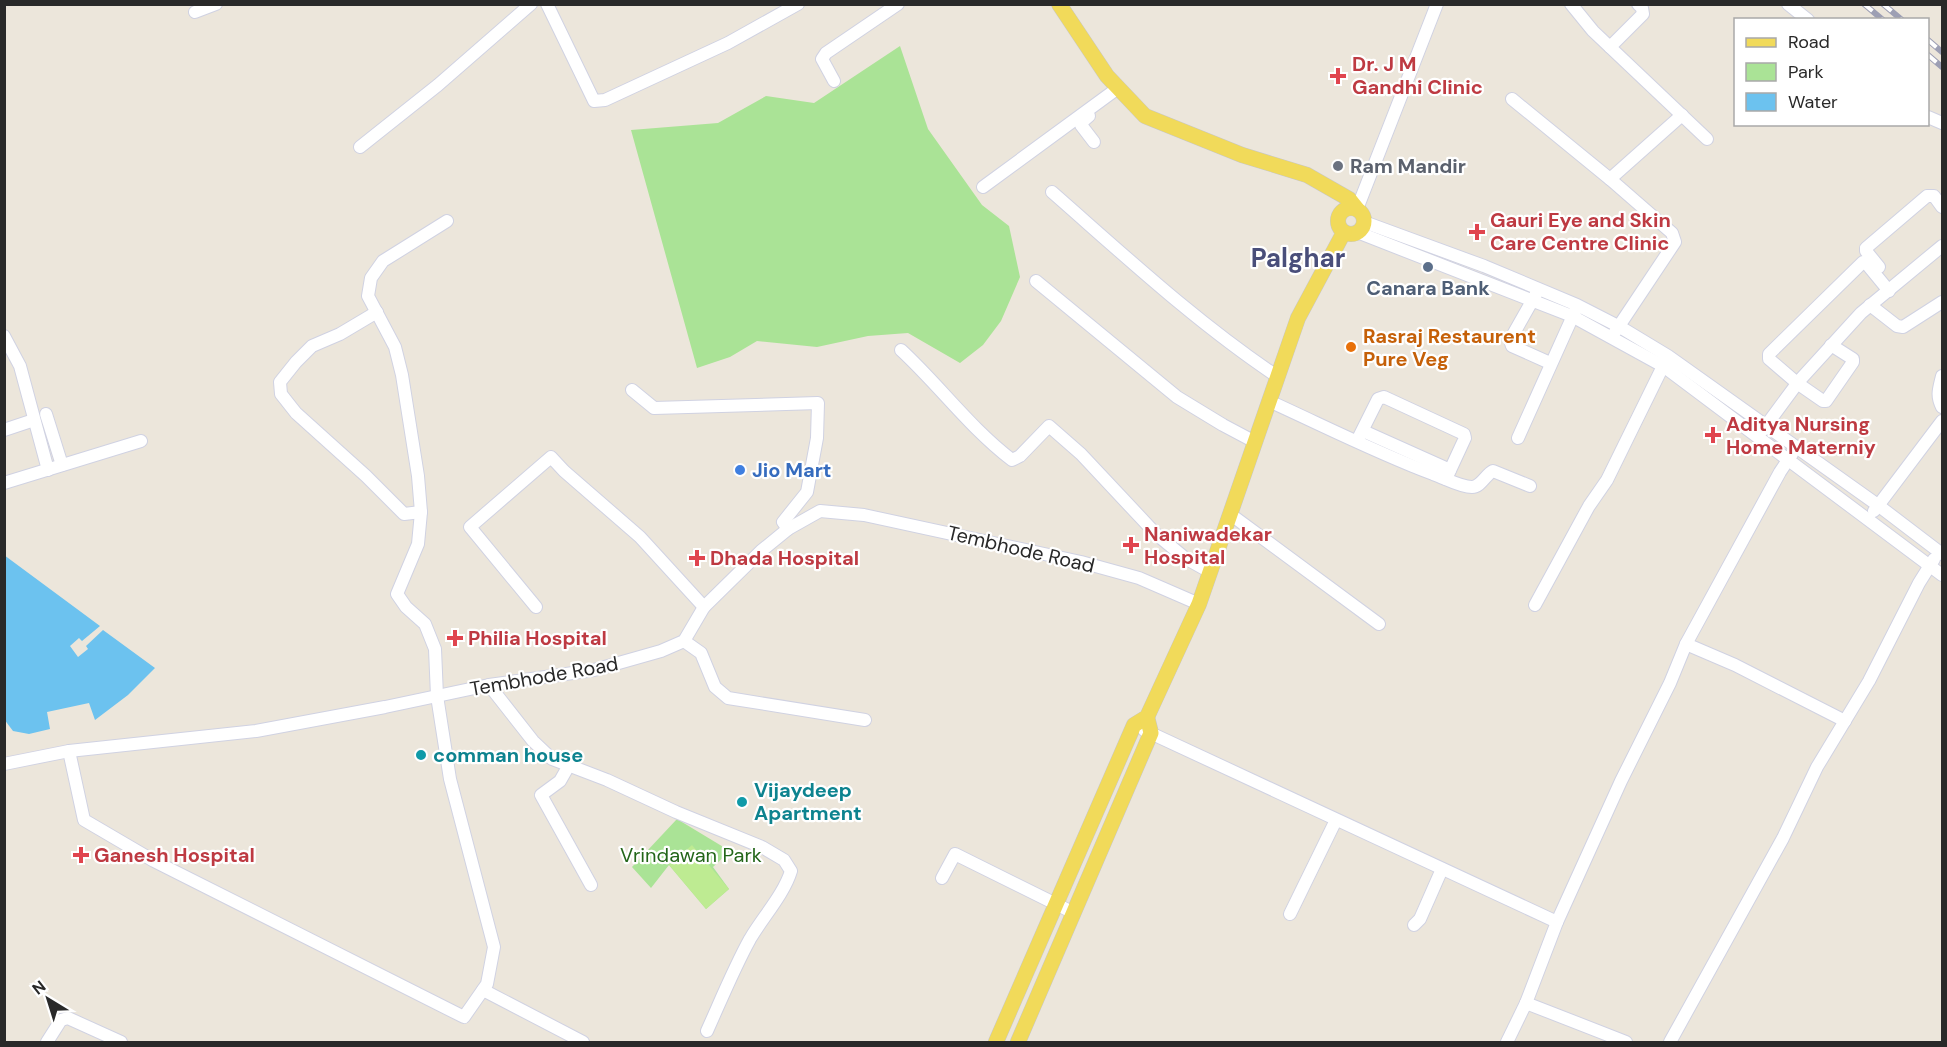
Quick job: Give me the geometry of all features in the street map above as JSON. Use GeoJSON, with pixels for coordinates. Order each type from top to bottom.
{"type":"FeatureCollection","features":[{"type":"Feature","properties":{"kind":"main road"},"geometry":{"type":"LineString","coordinates":[[1018,1042],[1151,733],[1148,717],[1199,604],[1299,318],[1356,224],[1349,198],[1307,176],[1242,154],[1145,116],[1107,76],[1059,4]]}},
{"type":"Feature","properties":{"kind":"main road"},"geometry":{"type":"LineString","coordinates":[[996,1042],[1134,724],[1148,717]]}},
{"type":"Feature","properties":{"kind":"street"},"geometry":{"type":"LineString","coordinates":[[195,12],[216,4]]}},
{"type":"Feature","properties":{"kind":"street"},"geometry":{"type":"LineString","coordinates":[[360,147],[438,85],[531,4]]}},
{"type":"Feature","properties":{"kind":"street"},"geometry":{"type":"LineString","coordinates":[[547,4],[594,100],[605,99],[718,48],[798,4]]}},
{"type":"Feature","properties":{"kind":"street"},"geometry":{"type":"LineString","coordinates":[[834,81],[822,58],[826,53],[898,4]]}},
{"type":"Feature","properties":{"kind":"street"},"geometry":{"type":"LineString","coordinates":[[1437,4],[1356,224],[1484,266],[1535,294],[1575,310],[1616,332],[1666,361],[1792,453],[1879,506],[1941,553],[1919,583],[1869,681],[1817,767],[1783,838],[1670,1042]]}},
{"type":"Feature","properties":{"kind":"street"},"geometry":{"type":"LineString","coordinates":[[1570,4],[1610,47],[1707,139]]}},
{"type":"Feature","properties":{"kind":"street"},"geometry":{"type":"LineString","coordinates":[[1610,47],[1642,14],[1642,8],[1638,4]]}},
{"type":"Feature","properties":{"kind":"street"},"geometry":{"type":"LineString","coordinates":[[1788,4],[1806,18]]}},
{"type":"Feature","properties":{"kind":"street"},"geometry":{"type":"LineString","coordinates":[[1094,142],[1081,125],[1082,122],[1120,90]]}},
{"type":"Feature","properties":{"kind":"street"},"geometry":{"type":"LineString","coordinates":[[983,187],[1120,90]]}},
{"type":"Feature","properties":{"kind":"street"},"geometry":{"type":"LineString","coordinates":[[1512,99],[1672,233],[1675,242],[1616,332]]}},
{"type":"Feature","properties":{"kind":"street"},"geometry":{"type":"LineString","coordinates":[[1610,179],[1682,115]]}},
{"type":"Feature","properties":{"kind":"street"},"geometry":{"type":"LineString","coordinates":[[1052,192],[1239,351],[1278,377]]}},
{"type":"Feature","properties":{"kind":"street"},"geometry":{"type":"LineString","coordinates":[[1892,288],[1866,248],[1927,196],[1934,196],[1942,207]]}},
{"type":"Feature","properties":{"kind":"street"},"geometry":{"type":"LineString","coordinates":[[69,752],[84,820],[154,861],[464,1017],[487,984],[495,947],[450,779],[437,696],[435,649],[425,624],[406,607],[397,594],[418,544],[421,512],[418,476],[402,375],[395,347],[368,296],[371,278],[383,261],[447,221]]}},
{"type":"Feature","properties":{"kind":"street"},"geometry":{"type":"LineString","coordinates":[[1762,432],[1797,383],[1861,313],[1942,246]]}},
{"type":"Feature","properties":{"kind":"street"},"geometry":{"type":"LineString","coordinates":[[1831,345],[1853,359],[1853,362],[1826,400],[1797,383],[1769,359],[1769,354],[1863,262],[1892,288]]}},
{"type":"Feature","properties":{"kind":"street"},"geometry":{"type":"LineString","coordinates":[[1036,281],[1177,397],[1255,442]]}},
{"type":"Feature","properties":{"kind":"street"},"geometry":{"type":"LineString","coordinates":[[1535,294],[1510,340],[1512,346],[1550,363]]}},
{"type":"Feature","properties":{"kind":"street"},"geometry":{"type":"LineString","coordinates":[[1870,305],[1897,326],[1903,327],[1942,302]]}},
{"type":"Feature","properties":{"kind":"street"},"geometry":{"type":"LineString","coordinates":[[1518,438],[1575,310]]}},
{"type":"Feature","properties":{"kind":"street"},"geometry":{"type":"LineString","coordinates":[[377,312],[340,334],[312,346],[280,382],[281,394],[296,412],[404,514],[421,512]]}},
{"type":"Feature","properties":{"kind":"street"},"geometry":{"type":"LineString","coordinates":[[4,336],[20,366],[48,470]]}},
{"type":"Feature","properties":{"kind":"street"},"geometry":{"type":"LineString","coordinates":[[901,350],[924,370],[954,407],[996,448],[1012,460],[1020,456],[1049,426],[1081,454],[1156,534],[1185,558],[1210,572]]}},
{"type":"Feature","properties":{"kind":"street"},"geometry":{"type":"LineString","coordinates":[[1535,606],[1589,506],[1607,480],[1666,361]]}},
{"type":"Feature","properties":{"kind":"street"},"geometry":{"type":"LineString","coordinates":[[1942,376],[1938,392],[1938,399],[1942,407]]}},
{"type":"Feature","properties":{"kind":"street"},"geometry":{"type":"LineString","coordinates":[[632,390],[654,408],[818,403],[817,438],[807,492],[783,522],[788,529]]}},
{"type":"Feature","properties":{"kind":"street"},"geometry":{"type":"LineString","coordinates":[[1360,436],[1378,399],[1384,397],[1464,434],[1465,438],[1448,475]]}},
{"type":"Feature","properties":{"kind":"street"},"geometry":{"type":"LineString","coordinates":[[1269,401],[1360,436],[1412,466],[1448,475],[1472,487],[1477,486],[1488,473],[1493,471],[1530,486]]}},
{"type":"Feature","properties":{"kind":"street"},"geometry":{"type":"LineString","coordinates":[[46,414],[62,465]]}},
{"type":"Feature","properties":{"kind":"street"},"geometry":{"type":"LineString","coordinates":[[4,430],[34,420]]}},
{"type":"Feature","properties":{"kind":"street"},"geometry":{"type":"LineString","coordinates":[[1867,518],[1879,506],[1942,421]]}},
{"type":"Feature","properties":{"kind":"street"},"geometry":{"type":"LineString","coordinates":[[4,483],[141,441]]}},
{"type":"Feature","properties":{"kind":"street"},"geometry":{"type":"LineString","coordinates":[[1792,453],[1867,518],[1942,575]]}},
{"type":"Feature","properties":{"kind":"street"},"geometry":{"type":"LineString","coordinates":[[1507,1042],[1526,1003],[1557,922],[1621,781],[1670,683],[1686,644],[1792,453]]}},
{"type":"Feature","properties":{"kind":"street"},"geometry":{"type":"LineString","coordinates":[[536,607],[470,527],[551,457],[640,537],[704,607]]}},
{"type":"Feature","properties":{"kind":"street","name":"Tembhode Road"},"geometry":{"type":"LineString","coordinates":[[4,764],[69,752],[256,731],[489,685],[594,670],[661,651],[684,641],[704,607],[761,551],[788,529],[820,511],[864,515],[1081,562],[1139,578],[1199,604]]}},
{"type":"Feature","properties":{"kind":"street"},"geometry":{"type":"LineString","coordinates":[[1230,514],[1379,624]]}},
{"type":"Feature","properties":{"kind":"street"},"geometry":{"type":"LineString","coordinates":[[684,641],[700,653],[716,687],[728,698],[865,720]]}},
{"type":"Feature","properties":{"kind":"street"},"geometry":{"type":"LineString","coordinates":[[1686,644],[1735,665],[1845,721]]}},
{"type":"Feature","properties":{"kind":"street"},"geometry":{"type":"LineString","coordinates":[[489,685],[533,741],[552,759],[607,780],[676,812],[762,847],[784,860],[791,871],[788,882],[750,939],[707,1031]]}},
{"type":"Feature","properties":{"kind":"street"},"geometry":{"type":"LineString","coordinates":[[1134,724],[1557,922]]}},
{"type":"Feature","properties":{"kind":"street"},"geometry":{"type":"LineString","coordinates":[[568,767],[560,781],[541,795],[591,885]]}},
{"type":"Feature","properties":{"kind":"street"},"geometry":{"type":"LineString","coordinates":[[1290,914],[1336,820]]}},
{"type":"Feature","properties":{"kind":"street"},"geometry":{"type":"LineString","coordinates":[[942,878],[955,854],[1074,914]]}},
{"type":"Feature","properties":{"kind":"street"},"geometry":{"type":"LineString","coordinates":[[1414,925],[1420,919],[1442,869]]}},
{"type":"Feature","properties":{"kind":"street"},"geometry":{"type":"LineString","coordinates":[[1023,981],[1041,988]]}},
{"type":"Feature","properties":{"kind":"street"},"geometry":{"type":"LineString","coordinates":[[483,990],[583,1042]]}},
{"type":"Feature","properties":{"kind":"street"},"geometry":{"type":"LineString","coordinates":[[1526,1003],[1626,1042]]}},
{"type":"Feature","properties":{"kind":"street"},"geometry":{"type":"LineString","coordinates":[[46,1042],[61,1020],[68,1018],[121,1042]]}},
{"type":"Feature","properties":{"kind":"green space"},"geometry":{"type":"Polygon","coordinates":[[[900,46],[928,129],[982,205],[1009,226],[1020,277],[1001,321],[983,345],[960,363],[908,333],[868,336],[817,347],[757,341],[730,357],[697,368],[631,130],[718,123],[766,96],[814,103],[900,46]]]}},
{"type":"Feature","properties":{"kind":"green space","name":"Vrindawan Park"},"geometry":{"type":"Polygon","coordinates":[[[677,819],[730,851],[713,867],[729,889],[706,909],[669,865],[651,888],[632,867],[677,819]]]}},
{"type":"Feature","properties":{"kind":"green space"},"geometry":{"type":"Polygon","coordinates":[[[692,845],[729,889],[706,909],[669,865],[692,845]]]}},
{"type":"Feature","properties":{"kind":"water"},"geometry":{"type":"Polygon","coordinates":[[[4,555],[100,626],[82,641],[79,638],[70,646],[78,657],[88,649],[86,646],[103,630],[155,668],[128,695],[95,720],[89,703],[47,712],[50,729],[29,734],[13,731],[4,719],[4,555]]]}},
{"type":"Feature","properties":{"kind":"railway"},"geometry":{"type":"LineString","coordinates":[[1864,4],[1881,18]]}},
{"type":"Feature","properties":{"kind":"railway"},"geometry":{"type":"LineString","coordinates":[[1883,4],[1900,18]]}},
{"type":"Feature","properties":{"kind":"railway"},"geometry":{"type":"LineString","coordinates":[[1929,41],[1942,52]]}},
{"type":"Feature","properties":{"kind":"railway"},"geometry":{"type":"LineString","coordinates":[[1929,56],[1942,67]]}},
{"type":"Feature","properties":{"kind":"place","name":"Dr. J M Gandhi Clinic"},"geometry":{"type":"Point","coordinates":[1338,76]}},
{"type":"Feature","properties":{"kind":"place","name":"Ram Mandir"},"geometry":{"type":"Point","coordinates":[1338,166]}},
{"type":"Feature","properties":{"kind":"place","name":"Gauri Eye and Skin Care Centre Clinic"},"geometry":{"type":"Point","coordinates":[1477,232]}},
{"type":"Feature","properties":{"kind":"place","name":"Canara Bank"},"geometry":{"type":"Point","coordinates":[1428,267]}},
{"type":"Feature","properties":{"kind":"place","name":"Rasraj Restaurent Pure Veg"},"geometry":{"type":"Point","coordinates":[1351,347]}},
{"type":"Feature","properties":{"kind":"place","name":"Aditya Nursing Home Materniy"},"geometry":{"type":"Point","coordinates":[1713,435]}},
{"type":"Feature","properties":{"kind":"place","name":"Jio Mart"},"geometry":{"type":"Point","coordinates":[740,470]}},
{"type":"Feature","properties":{"kind":"place","name":"Naniwadekar Hospital"},"geometry":{"type":"Point","coordinates":[1131,545]}},
{"type":"Feature","properties":{"kind":"place","name":"Dhada Hospital"},"geometry":{"type":"Point","coordinates":[697,558]}},
{"type":"Feature","properties":{"kind":"place","name":"Philia Hospital"},"geometry":{"type":"Point","coordinates":[455,638]}},
{"type":"Feature","properties":{"kind":"place","name":"comman house"},"geometry":{"type":"Point","coordinates":[421,755]}},
{"type":"Feature","properties":{"kind":"place","name":"Vijaydeep Apartment"},"geometry":{"type":"Point","coordinates":[742,802]}},
{"type":"Feature","properties":{"kind":"place","name":"Ganesh Hospital"},"geometry":{"type":"Point","coordinates":[81,855]}},
{"type":"Feature","properties":{"kind":"district","name":"Palghar"},"geometry":{"type":"Point","coordinates":[1298,258]}}]}
